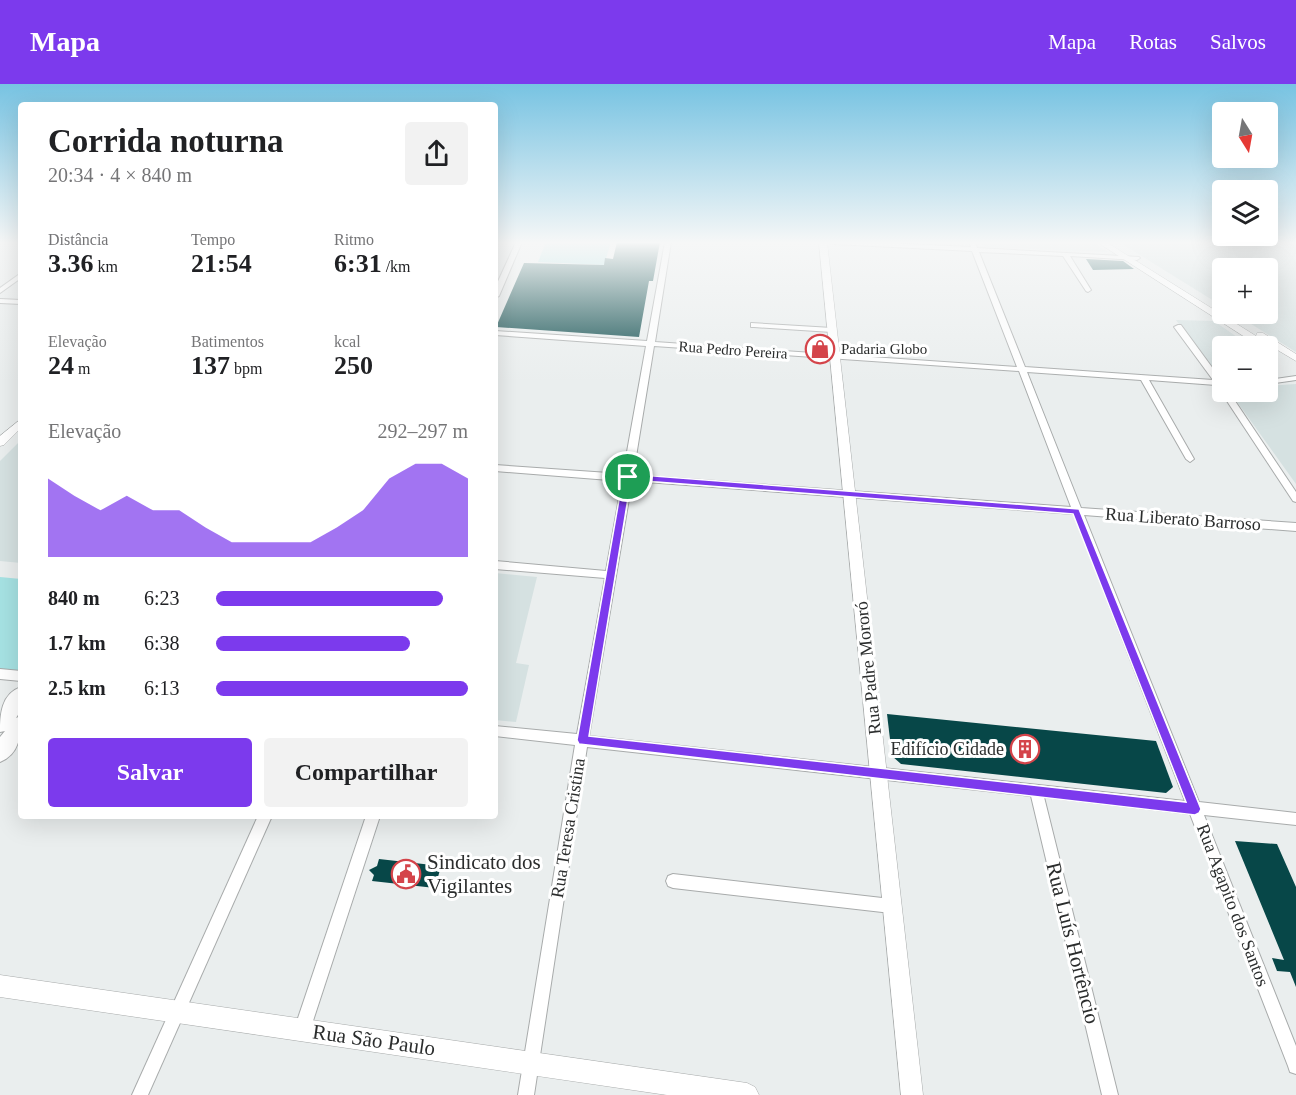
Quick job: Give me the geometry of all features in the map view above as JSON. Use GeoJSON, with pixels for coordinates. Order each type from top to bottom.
{"type":"FeatureCollection","features":[{"type":"Feature","properties":{"kind":"main road"},"geometry":{"type":"LineString","coordinates":[[0,724],[18,699]]}},
{"type":"Feature","properties":{"kind":"main road"},"geometry":{"type":"LineString","coordinates":[[0,753],[18,728]]}},
{"type":"Feature","properties":{"kind":"main road","name":"Rua São Paulo"},"geometry":{"type":"LineString","coordinates":[[0,986],[747,1095]]}},
{"type":"Feature","properties":{"kind":"street","name":"Rua Teresa Cristina"},"geometry":{"type":"LineString","coordinates":[[526,1095],[583,740],[660,289]]}},
{"type":"Feature","properties":{"kind":"street","name":"Rua Padre Mororó"},"geometry":{"type":"LineString","coordinates":[[828,289],[912,1095]]}},
{"type":"Feature","properties":{"kind":"street","name":"Rua Agapito dos Santos"},"geometry":{"type":"LineString","coordinates":[[991,289],[1076,511],[1296,1066]]}},
{"type":"Feature","properties":{"kind":"street"},"geometry":{"type":"LineString","coordinates":[[1175,289],[1249,336]]}},
{"type":"Feature","properties":{"kind":"street"},"geometry":{"type":"LineString","coordinates":[[1187,289],[1212,305]]}},
{"type":"Feature","properties":{"kind":"street"},"geometry":{"type":"LineString","coordinates":[[0,301],[18,302]]}},
{"type":"Feature","properties":{"kind":"street"},"geometry":{"type":"LineString","coordinates":[[1243,324],[1296,358]]}},
{"type":"Feature","properties":{"kind":"street"},"geometry":{"type":"LineString","coordinates":[[754,325],[832,330]]}},
{"type":"Feature","properties":{"kind":"street"},"geometry":{"type":"LineString","coordinates":[[1178,327],[1212,372]]}},
{"type":"Feature","properties":{"kind":"street","name":"Rua Pedro Pereira"},"geometry":{"type":"LineString","coordinates":[[498,333],[1144,378],[1212,385]]}},
{"type":"Feature","properties":{"kind":"street"},"geometry":{"type":"LineString","coordinates":[[1278,355],[1296,366]]}},
{"type":"Feature","properties":{"kind":"street"},"geometry":{"type":"LineString","coordinates":[[1144,378],[1190,459]]}},
{"type":"Feature","properties":{"kind":"street"},"geometry":{"type":"LineString","coordinates":[[1278,381],[1296,378]]}},
{"type":"Feature","properties":{"kind":"street"},"geometry":{"type":"LineString","coordinates":[[1233,402],[1296,499]]}},
{"type":"Feature","properties":{"kind":"street"},"geometry":{"type":"LineString","coordinates":[[1,440],[18,427]]}},
{"type":"Feature","properties":{"kind":"street","name":"Rua Liberato Barroso"},"geometry":{"type":"LineString","coordinates":[[498,468],[1296,527]]}},
{"type":"Feature","properties":{"kind":"street"},"geometry":{"type":"LineString","coordinates":[[498,565],[611,575]]}},
{"type":"Feature","properties":{"kind":"street"},"geometry":{"type":"LineString","coordinates":[[0,674],[18,676]]}},
{"type":"Feature","properties":{"kind":"street"},"geometry":{"type":"LineString","coordinates":[[498,731],[1296,819]]}},
{"type":"Feature","properties":{"kind":"street","name":"Rua Luís Hortêncio"},"geometry":{"type":"LineString","coordinates":[[1036,790],[1110,1095]]}},
{"type":"Feature","properties":{"kind":"street"},"geometry":{"type":"LineString","coordinates":[[140,1095],[264,819]]}},
{"type":"Feature","properties":{"kind":"street"},"geometry":{"type":"LineString","coordinates":[[302,1030],[372,819]]}},
{"type":"Feature","properties":{"kind":"street"},"geometry":{"type":"LineString","coordinates":[[673,881],[891,906]]}},
{"type":"Feature","properties":{"kind":"shaded area"},"geometry":{"type":"Polygon","coordinates":[[[1195,289],[1212,289],[1212,300],[1195,289]]]}},
{"type":"Feature","properties":{"kind":"shaded area"},"geometry":{"type":"Polygon","coordinates":[[[1278,289],[1296,289],[1296,352],[1278,341],[1278,336],[1270,336],[1251,324],[1278,324],[1278,289]]]}},
{"type":"Feature","properties":{"kind":"shaded area"},"geometry":{"type":"Polygon","coordinates":[[[1176,320],[1212,321],[1212,324],[1218,324],[1236,336],[1212,336],[1212,368],[1176,320]]]}},
{"type":"Feature","properties":{"kind":"shaded area"},"geometry":{"type":"Polygon","coordinates":[[[1296,384],[1296,484],[1237,402],[1278,402],[1278,385],[1296,384]]]}},
{"type":"Feature","properties":{"kind":"shaded area"},"geometry":{"type":"Polygon","coordinates":[[[18,443],[18,563],[0,561],[0,461],[18,443]]]}},
{"type":"Feature","properties":{"kind":"shaded area"},"geometry":{"type":"Polygon","coordinates":[[[498,573],[537,577],[516,663],[529,665],[516,722],[498,720],[498,573]]]}},
{"type":"Feature","properties":{"kind":"shaded area"},"geometry":{"type":"Polygon","coordinates":[[[0,577],[18,579],[18,672],[0,669],[0,577]]]}},
{"type":"Feature","properties":{"kind":"building"},"geometry":{"type":"Polygon","coordinates":[[[513,289],[648,289],[639,337],[498,327],[513,289]]]}},
{"type":"Feature","properties":{"kind":"building","name":"Edifício Cidade"},"geometry":{"type":"Polygon","coordinates":[[[887,714],[1156,741],[1173,787],[1166,793],[901,764],[892,756],[887,714]]]}},
{"type":"Feature","properties":{"kind":"building"},"geometry":{"type":"Polygon","coordinates":[[[1235,841],[1277,844],[1296,887],[1296,987],[1290,972],[1277,971],[1272,958],[1284,960],[1235,841]]]}},
{"type":"Feature","properties":{"kind":"building","name":"Sindicato dos Vigilantes"},"geometry":{"type":"Polygon","coordinates":[[[379,859],[441,866],[435,888],[372,881],[374,875],[369,870],[377,866],[379,859]]]}},
{"type":"Feature","properties":{"kind":"place","name":"Padaria Globo"},"geometry":{"type":"Point","coordinates":[820,349]}},
{"type":"Feature","properties":{"kind":"place","name":"Edifício Cidade"},"geometry":{"type":"Point","coordinates":[1025,749]}},
{"type":"Feature","properties":{"kind":"place","name":"Sindicato dos Vigilantes"},"geometry":{"type":"Point","coordinates":[406,874]}},
{"type":"Feature","properties":{"kind":"route"},"geometry":{"type":"LineString","coordinates":[[628,477],[1076,511],[1195,809],[583,740],[628,477]]}}]}
